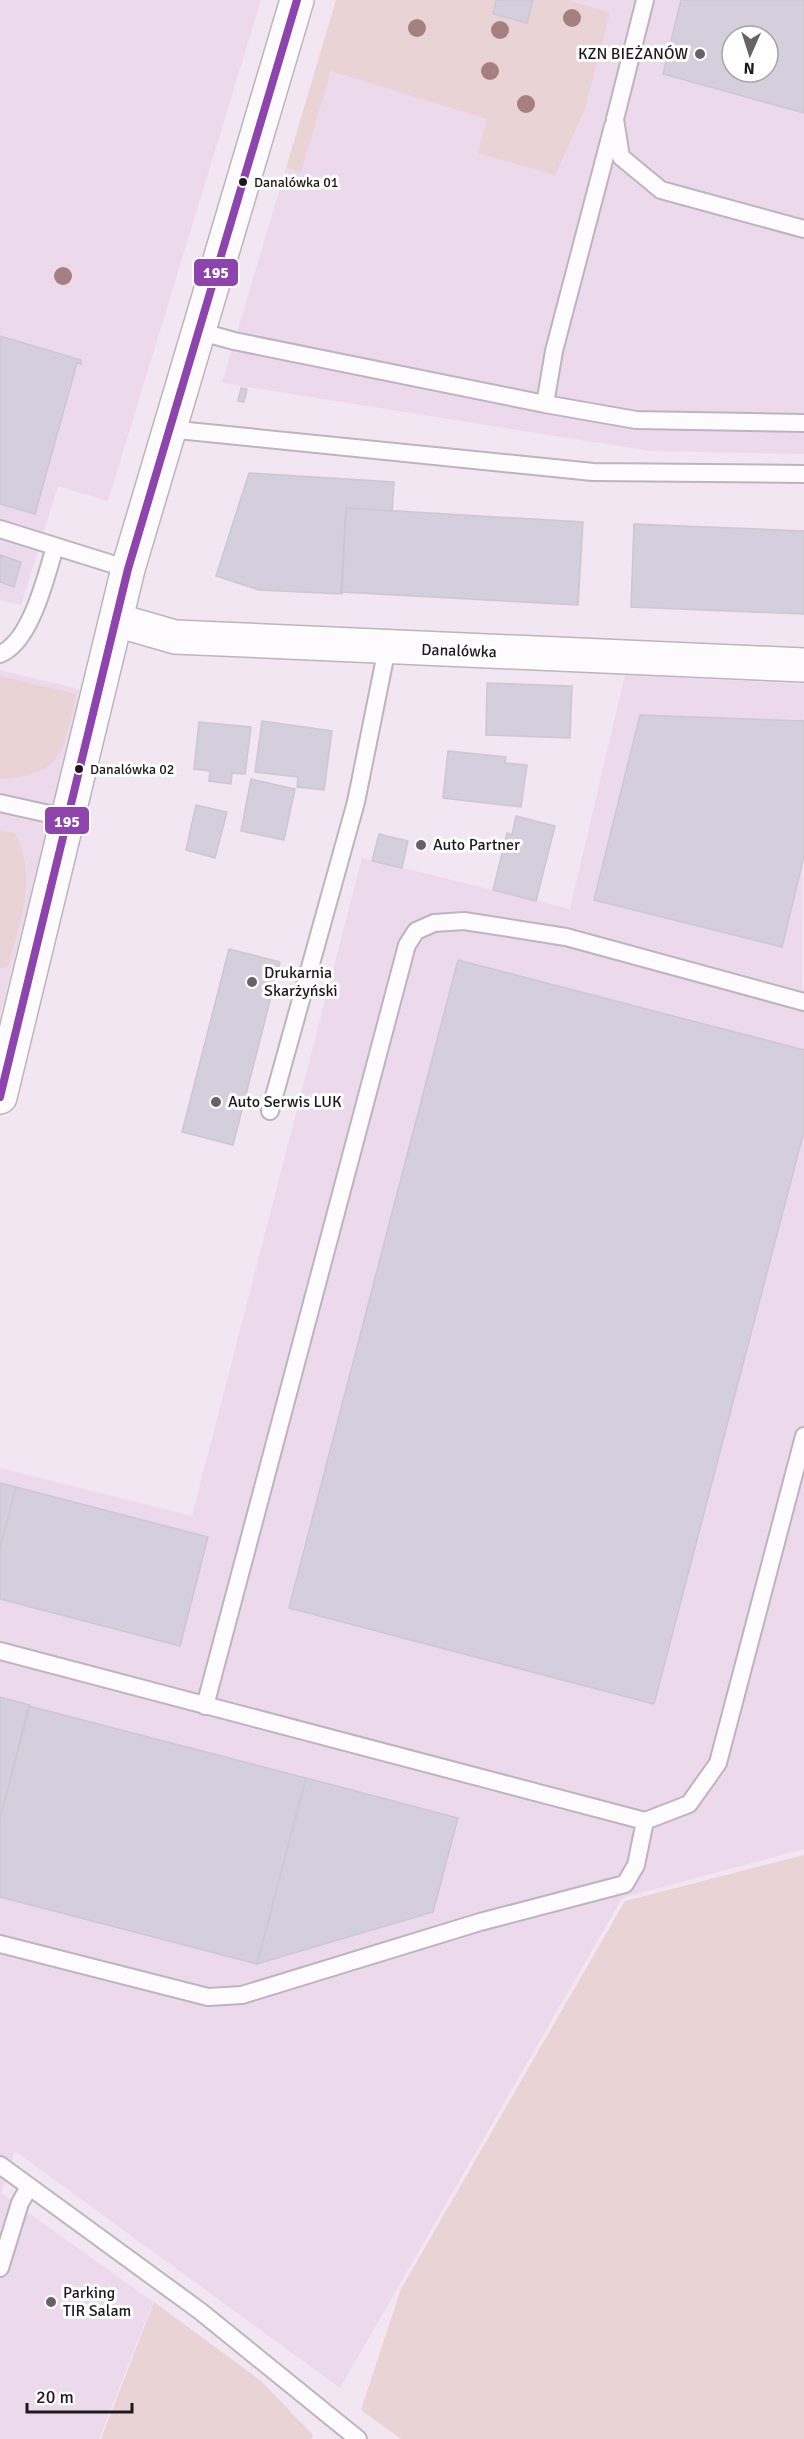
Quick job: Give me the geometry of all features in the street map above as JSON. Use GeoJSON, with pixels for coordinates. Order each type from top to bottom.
{"type":"FeatureCollection","features":[{"type":"Feature","properties":{"kind":"street"},"geometry":{"type":"LineString","coordinates":[[0,1097],[128,569],[297,0]]}},
{"type":"Feature","properties":{"kind":"street","name":"Danalówka"},"geometry":{"type":"LineString","coordinates":[[116,620],[175,637],[804,665]]}},
{"type":"Feature","properties":{"kind":"lane"},"geometry":{"type":"LineString","coordinates":[[545,404],[554,351],[645,0]]}},
{"type":"Feature","properties":{"kind":"lane"},"geometry":{"type":"LineString","coordinates":[[615,118],[621,157],[661,190],[804,229]]}},
{"type":"Feature","properties":{"kind":"lane"},"geometry":{"type":"LineString","coordinates":[[198,331],[234,341],[545,404],[636,420],[804,423]]}},
{"type":"Feature","properties":{"kind":"lane"},"geometry":{"type":"LineString","coordinates":[[168,429],[593,472],[804,474]]}},
{"type":"Feature","properties":{"kind":"lane"},"geometry":{"type":"LineString","coordinates":[[0,529],[128,569]]}},
{"type":"Feature","properties":{"kind":"lane"},"geometry":{"type":"LineString","coordinates":[[0,654],[9,650],[34,613],[56,547]]}},
{"type":"Feature","properties":{"kind":"lane"},"geometry":{"type":"LineString","coordinates":[[270,1111],[356,802],[387,648]]}},
{"type":"Feature","properties":{"kind":"lane"},"geometry":{"type":"LineString","coordinates":[[0,803],[67,818]]}},
{"type":"Feature","properties":{"kind":"lane"},"geometry":{"type":"LineString","coordinates":[[205,1706],[407,945],[416,931],[434,923],[464,921],[566,937],[804,1002]]}},
{"type":"Feature","properties":{"kind":"lane"},"geometry":{"type":"LineString","coordinates":[[0,1651],[645,1821],[689,1804],[718,1762],[804,1436]]}},
{"type":"Feature","properties":{"kind":"lane"},"geometry":{"type":"LineString","coordinates":[[0,1944],[208,1997],[242,1995],[480,1922],[625,1884],[636,1865],[645,1821]]}},
{"type":"Feature","properties":{"kind":"lane"},"geometry":{"type":"LineString","coordinates":[[0,2165],[200,2311],[358,2439]]}},
{"type":"Feature","properties":{"kind":"lane"},"geometry":{"type":"LineString","coordinates":[[0,2268],[20,2203],[29,2187]]}},
{"type":"Feature","properties":{"kind":"shaded area"},"geometry":{"type":"Polygon","coordinates":[[[0,0],[261,0],[108,501],[58,486],[21,605],[0,600],[0,0]]]}},
{"type":"Feature","properties":{"kind":"shaded area"},"geometry":{"type":"Polygon","coordinates":[[[336,0],[804,0],[804,454],[650,451],[222,383],[286,168],[300,171],[336,0]]]}},
{"type":"Feature","properties":{"kind":"shaded area"},"geometry":{"type":"Polygon","coordinates":[[[336,0],[568,0],[610,13],[585,109],[555,175],[478,153],[487,119],[331,71],[301,172],[286,168],[336,0]]]}},
{"type":"Feature","properties":{"kind":"shaded area"},"geometry":{"type":"Polygon","coordinates":[[[0,670],[83,690],[0,1017],[0,670]]]}},
{"type":"Feature","properties":{"kind":"shaded area"},"geometry":{"type":"Polygon","coordinates":[[[625,675],[804,684],[802,988],[804,989],[804,1849],[622,1898],[340,2388],[15,2151],[1,2193],[153,2302],[99,2439],[0,2439],[0,1468],[192,1516],[362,858],[570,909],[625,675]]]}},
{"type":"Feature","properties":{"kind":"shaded area"},"geometry":{"type":"Polygon","coordinates":[[[0,676],[76,694],[64,744],[58,756],[38,772],[21,777],[0,779],[0,676]]]}},
{"type":"Feature","properties":{"kind":"shaded area"},"geometry":{"type":"Polygon","coordinates":[[[0,830],[15,833],[22,850],[26,883],[22,916],[8,967],[0,968],[0,830]]]}},
{"type":"Feature","properties":{"kind":"shaded area"},"geometry":{"type":"Polygon","coordinates":[[[804,1855],[804,2439],[401,2439],[361,2410],[401,2289],[625,1901],[804,1855]]]}},
{"type":"Feature","properties":{"kind":"shaded area"},"geometry":{"type":"Polygon","coordinates":[[[154,2302],[261,2381],[313,2435],[311,2439],[101,2439],[154,2302]]]}},
{"type":"Feature","properties":{"kind":"building"},"geometry":{"type":"Polygon","coordinates":[[[496,0],[533,0],[527,23],[493,14],[496,0]]]}},
{"type":"Feature","properties":{"kind":"building","name":"KZN BIEŻANÓW"},"geometry":{"type":"Polygon","coordinates":[[[681,0],[804,0],[804,113],[663,74],[681,0]]]}},
{"type":"Feature","properties":{"kind":"building"},"geometry":{"type":"Polygon","coordinates":[[[0,336],[81,360],[81,364],[77,363],[35,514],[0,504],[0,336]]]}},
{"type":"Feature","properties":{"kind":"building"},"geometry":{"type":"Polygon","coordinates":[[[241,388],[247,389],[244,402],[238,401],[241,388]]]}},
{"type":"Feature","properties":{"kind":"building"},"geometry":{"type":"Polygon","coordinates":[[[249,473],[394,482],[392,511],[346,508],[342,594],[259,590],[216,576],[249,473]]]}},
{"type":"Feature","properties":{"kind":"building"},"geometry":{"type":"Polygon","coordinates":[[[346,508],[583,522],[578,605],[341,592],[346,508]]]}},
{"type":"Feature","properties":{"kind":"building"},"geometry":{"type":"Polygon","coordinates":[[[634,524],[804,531],[804,614],[631,607],[634,524]]]}},
{"type":"Feature","properties":{"kind":"building"},"geometry":{"type":"Polygon","coordinates":[[[0,555],[21,562],[14,587],[0,582],[0,555]]]}},
{"type":"Feature","properties":{"kind":"building"},"geometry":{"type":"Polygon","coordinates":[[[487,683],[572,686],[570,738],[486,735],[487,683]]]}},
{"type":"Feature","properties":{"kind":"building"},"geometry":{"type":"Polygon","coordinates":[[[640,715],[804,721],[804,856],[782,947],[594,900],[640,715]]]}},
{"type":"Feature","properties":{"kind":"building"},"geometry":{"type":"Polygon","coordinates":[[[262,721],[332,731],[324,790],[297,787],[298,777],[255,772],[262,721]]]}},
{"type":"Feature","properties":{"kind":"building"},"geometry":{"type":"Polygon","coordinates":[[[199,722],[251,727],[245,774],[232,773],[231,784],[209,781],[210,771],[194,769],[199,722]]]}},
{"type":"Feature","properties":{"kind":"building"},"geometry":{"type":"Polygon","coordinates":[[[448,751],[506,757],[505,763],[527,765],[521,807],[443,798],[448,751]]]}},
{"type":"Feature","properties":{"kind":"building"},"geometry":{"type":"Polygon","coordinates":[[[251,779],[295,789],[284,840],[241,831],[251,779]]]}},
{"type":"Feature","properties":{"kind":"building"},"geometry":{"type":"Polygon","coordinates":[[[196,805],[227,812],[215,858],[186,850],[196,805]]]}},
{"type":"Feature","properties":{"kind":"building"},"geometry":{"type":"Polygon","coordinates":[[[516,816],[555,826],[536,901],[493,890],[507,833],[512,835],[516,816]]]}},
{"type":"Feature","properties":{"kind":"building"},"geometry":{"type":"Polygon","coordinates":[[[379,834],[408,841],[402,868],[372,861],[379,834]]]}},
{"type":"Feature","properties":{"kind":"building"},"geometry":{"type":"Polygon","coordinates":[[[229,949],[280,962],[233,1145],[182,1132],[229,949]]]}},
{"type":"Feature","properties":{"kind":"building"},"geometry":{"type":"Polygon","coordinates":[[[458,960],[804,1050],[804,1131],[654,1704],[289,1608],[458,960]]]}},
{"type":"Feature","properties":{"kind":"building"},"geometry":{"type":"Polygon","coordinates":[[[0,1483],[16,1487],[0,1549],[0,1483]]]}},
{"type":"Feature","properties":{"kind":"building"},"geometry":{"type":"Polygon","coordinates":[[[16,1487],[208,1537],[180,1646],[0,1599],[0,1549],[16,1487]]]}},
{"type":"Feature","properties":{"kind":"building"},"geometry":{"type":"Polygon","coordinates":[[[0,1697],[30,1705],[0,1819],[0,1697]]]}},
{"type":"Feature","properties":{"kind":"building"},"geometry":{"type":"Polygon","coordinates":[[[29,1706],[306,1778],[257,1964],[0,1897],[0,1819],[29,1706]]]}},
{"type":"Feature","properties":{"kind":"building"},"geometry":{"type":"Polygon","coordinates":[[[306,1778],[458,1818],[433,1912],[257,1964],[306,1778]]]}},
{"type":"Feature","properties":{"kind":"transit line","name":"195"},"geometry":{"type":"LineString","coordinates":[[0,1097],[128,569],[297,0]]}},
{"type":"Feature","properties":{"kind":"place","name":"KZN BIEŻANÓW"},"geometry":{"type":"Point","coordinates":[700,54]}},
{"type":"Feature","properties":{"kind":"place","name":"Danalówka 01"},"geometry":{"type":"Point","coordinates":[243,182]}},
{"type":"Feature","properties":{"kind":"place","name":"Danalówka 02"},"geometry":{"type":"Point","coordinates":[79,769]}},
{"type":"Feature","properties":{"kind":"place","name":"Auto Partner"},"geometry":{"type":"Point","coordinates":[421,845]}},
{"type":"Feature","properties":{"kind":"place","name":"Drukarnia Skarżyński"},"geometry":{"type":"Point","coordinates":[252,982]}},
{"type":"Feature","properties":{"kind":"place","name":"Auto Serwis LUK"},"geometry":{"type":"Point","coordinates":[216,1102]}},
{"type":"Feature","properties":{"kind":"place","name":"Parking TIR Salam"},"geometry":{"type":"Point","coordinates":[51,2302]}}]}
